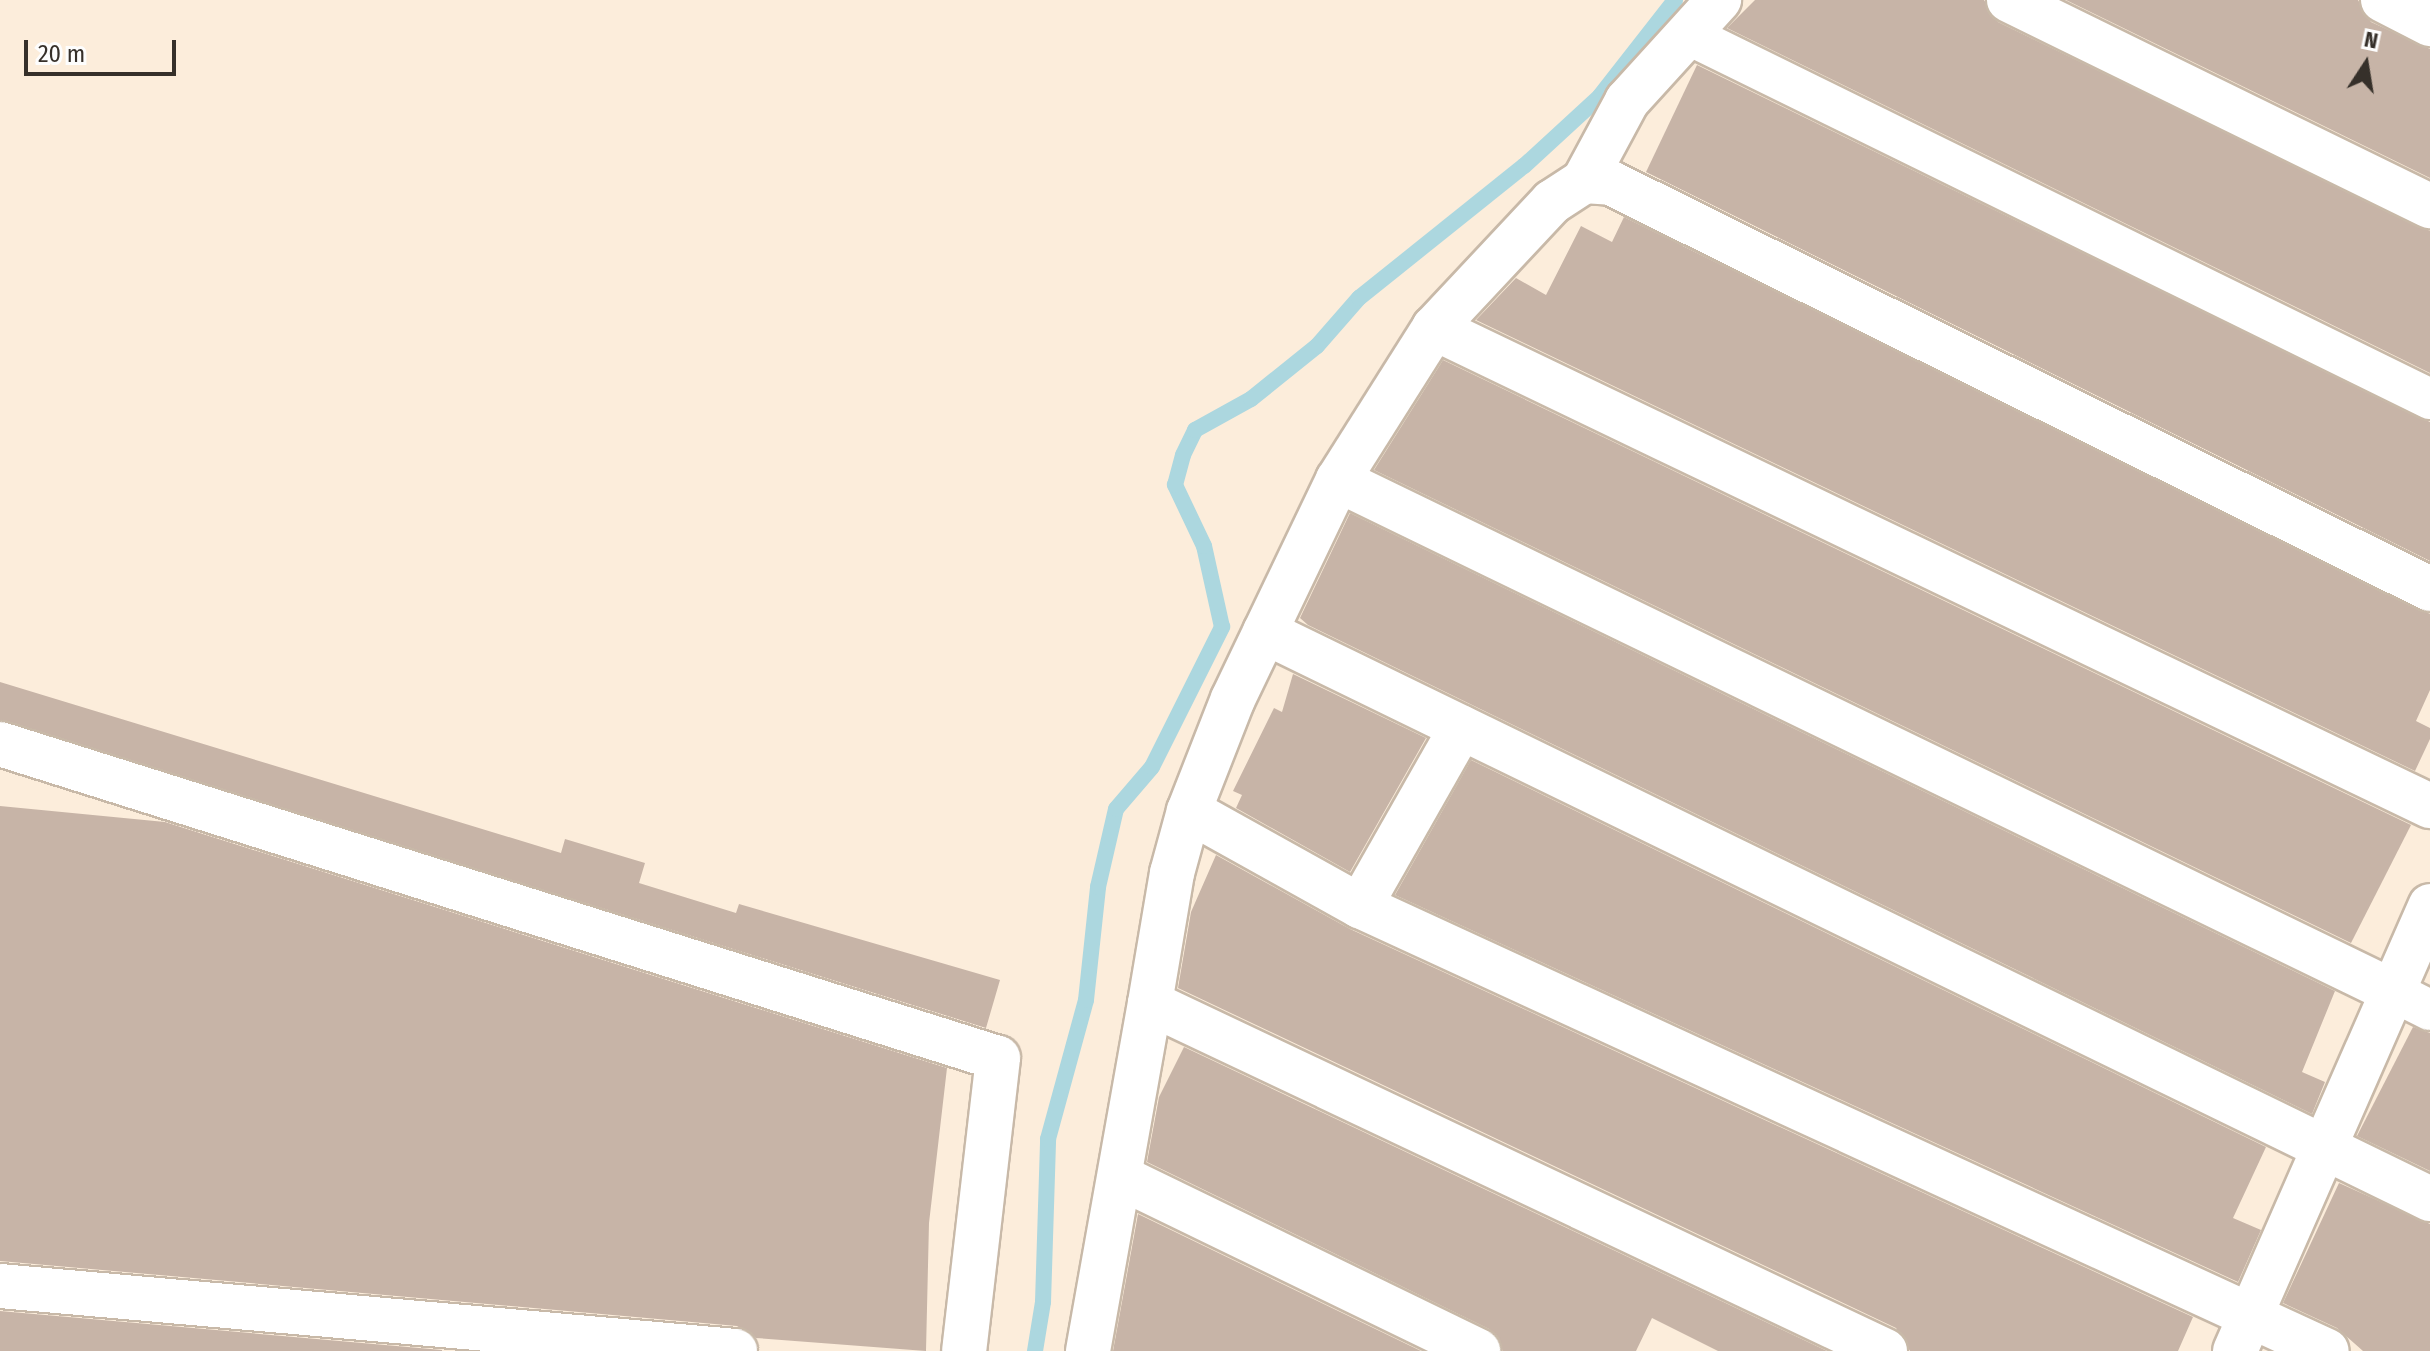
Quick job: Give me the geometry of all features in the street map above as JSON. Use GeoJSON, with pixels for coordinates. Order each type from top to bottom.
{"type":"FeatureCollection","features":[{"type":"Feature","properties":{"kind":"street"},"geometry":{"type":"LineString","coordinates":[[1088,1351],[1122,1178],[1172,873],[1189,811],[1265,632],[1338,480],[1434,328],[1552,202],[1584,181],[1627,101],[1719,0]]}},
{"type":"Feature","properties":{"kind":"street"},"geometry":{"type":"LineString","coordinates":[[2009,0],[2116,57],[2430,206]]}},
{"type":"Feature","properties":{"kind":"street"},"geometry":{"type":"LineString","coordinates":[[2383,0],[2430,24]]}},
{"type":"Feature","properties":{"kind":"street"},"geometry":{"type":"LineString","coordinates":[[1687,34],[2430,399]]}},
{"type":"Feature","properties":{"kind":"street"},"geometry":{"type":"LineString","coordinates":[[1584,181],[1611,183],[2430,589]]}},
{"type":"Feature","properties":{"kind":"street"},"geometry":{"type":"LineString","coordinates":[[1434,328],[2430,806]]}},
{"type":"Feature","properties":{"kind":"street"},"geometry":{"type":"LineString","coordinates":[[1338,480],[2411,1001]]}},
{"type":"Feature","properties":{"kind":"street"},"geometry":{"type":"LineString","coordinates":[[1265,632],[2430,1199]]}},
{"type":"Feature","properties":{"kind":"street"},"geometry":{"type":"LineString","coordinates":[[1360,906],[1461,728]]}},
{"type":"Feature","properties":{"kind":"street"},"geometry":{"type":"LineString","coordinates":[[0,744],[998,1058],[964,1351]]}},
{"type":"Feature","properties":{"kind":"street"},"geometry":{"type":"LineString","coordinates":[[1189,811],[1360,906],[2243,1333],[2327,1351]]}},
{"type":"Feature","properties":{"kind":"street"},"geometry":{"type":"LineString","coordinates":[[2243,1333],[2324,1148],[2411,1001],[2430,906]]}},
{"type":"Feature","properties":{"kind":"street"},"geometry":{"type":"LineString","coordinates":[[1150,1003],[1885,1351]]}},
{"type":"Feature","properties":{"kind":"street"},"geometry":{"type":"LineString","coordinates":[[1122,1178],[1478,1351]]}},
{"type":"Feature","properties":{"kind":"street"},"geometry":{"type":"LineString","coordinates":[[0,1286],[735,1351]]}},
{"type":"Feature","properties":{"kind":"building"},"geometry":{"type":"Polygon","coordinates":[[[1755,0],[1984,0],[1998,22],[2430,231],[2430,373],[1727,28],[1755,0]]]}},
{"type":"Feature","properties":{"kind":"building"},"geometry":{"type":"Polygon","coordinates":[[[2066,0],[2358,0],[2371,22],[2430,49],[2430,178],[2066,0]]]}},
{"type":"Feature","properties":{"kind":"building"},"geometry":{"type":"Polygon","coordinates":[[[1697,65],[2430,422],[2430,561],[1646,172],[1697,65]]]}},
{"type":"Feature","properties":{"kind":"building"},"geometry":{"type":"Polygon","coordinates":[[[1624,217],[2430,614],[2430,690],[2416,721],[2430,728],[2430,739],[2415,771],[1476,320],[1516,278],[1546,295],[1581,226],[1612,242],[1624,217]]]}},
{"type":"Feature","properties":{"kind":"building"},"geometry":{"type":"Polygon","coordinates":[[[1443,360],[2411,825],[2351,943],[1374,470],[1443,360]]]}},
{"type":"Feature","properties":{"kind":"building"},"geometry":{"type":"Polygon","coordinates":[[[1350,513],[2335,991],[2302,1072],[2325,1082],[2312,1114],[1308,625],[1300,618],[1350,513]]]}},
{"type":"Feature","properties":{"kind":"building"},"geometry":{"type":"Polygon","coordinates":[[[1293,674],[1426,738],[1350,872],[1236,808],[1242,795],[1233,791],[1274,708],[1282,712],[1293,674]]]}},
{"type":"Feature","properties":{"kind":"building"},"geometry":{"type":"Polygon","coordinates":[[[0,682],[561,853],[565,839],[645,863],[639,883],[736,913],[739,904],[1000,980],[986,1028],[0,720],[0,682]]]}},
{"type":"Feature","properties":{"kind":"building"},"geometry":{"type":"Polygon","coordinates":[[[1471,760],[2266,1147],[2233,1218],[2261,1230],[2238,1282],[1395,895],[1471,760]]]}},
{"type":"Feature","properties":{"kind":"building"},"geometry":{"type":"Polygon","coordinates":[[[0,806],[165,822],[947,1068],[929,1223],[926,1351],[756,1338],[737,1326],[0,1261],[0,806]]]}},
{"type":"Feature","properties":{"kind":"building"},"geometry":{"type":"Polygon","coordinates":[[[1216,855],[1350,929],[2193,1317],[2178,1351],[1910,1351],[1896,1328],[1178,988],[1191,912],[1216,855]]]}},
{"type":"Feature","properties":{"kind":"building"},"geometry":{"type":"Polygon","coordinates":[[[2413,1027],[2430,1033],[2430,1171],[2357,1136],[2413,1027]]]}},
{"type":"Feature","properties":{"kind":"building"},"geometry":{"type":"Polygon","coordinates":[[[1184,1047],[1827,1351],[1718,1351],[1652,1318],[1636,1351],[1503,1351],[1489,1329],[1147,1162],[1159,1097],[1184,1047]]]}},
{"type":"Feature","properties":{"kind":"building"},"geometry":{"type":"Polygon","coordinates":[[[2339,1183],[2430,1224],[2430,1351],[2363,1351],[2337,1328],[2283,1303],[2339,1183]]]}},
{"type":"Feature","properties":{"kind":"building"},"geometry":{"type":"Polygon","coordinates":[[[1138,1214],[1421,1351],[1113,1351],[1138,1214]]]}},
{"type":"Feature","properties":{"kind":"building"},"geometry":{"type":"Polygon","coordinates":[[[0,1311],[442,1350],[442,1351],[0,1351],[0,1311]]]}},
{"type":"Feature","properties":{"kind":"waterway"},"geometry":{"type":"LineString","coordinates":[[1035,1351],[1043,1302],[1048,1139],[1086,1000],[1098,887],[1116,809],[1152,767],[1222,627],[1204,546],[1175,485],[1183,455],[1195,430],[1251,399],[1317,346],[1359,298],[1524,166],[1600,96],[1675,0]]}}]}
